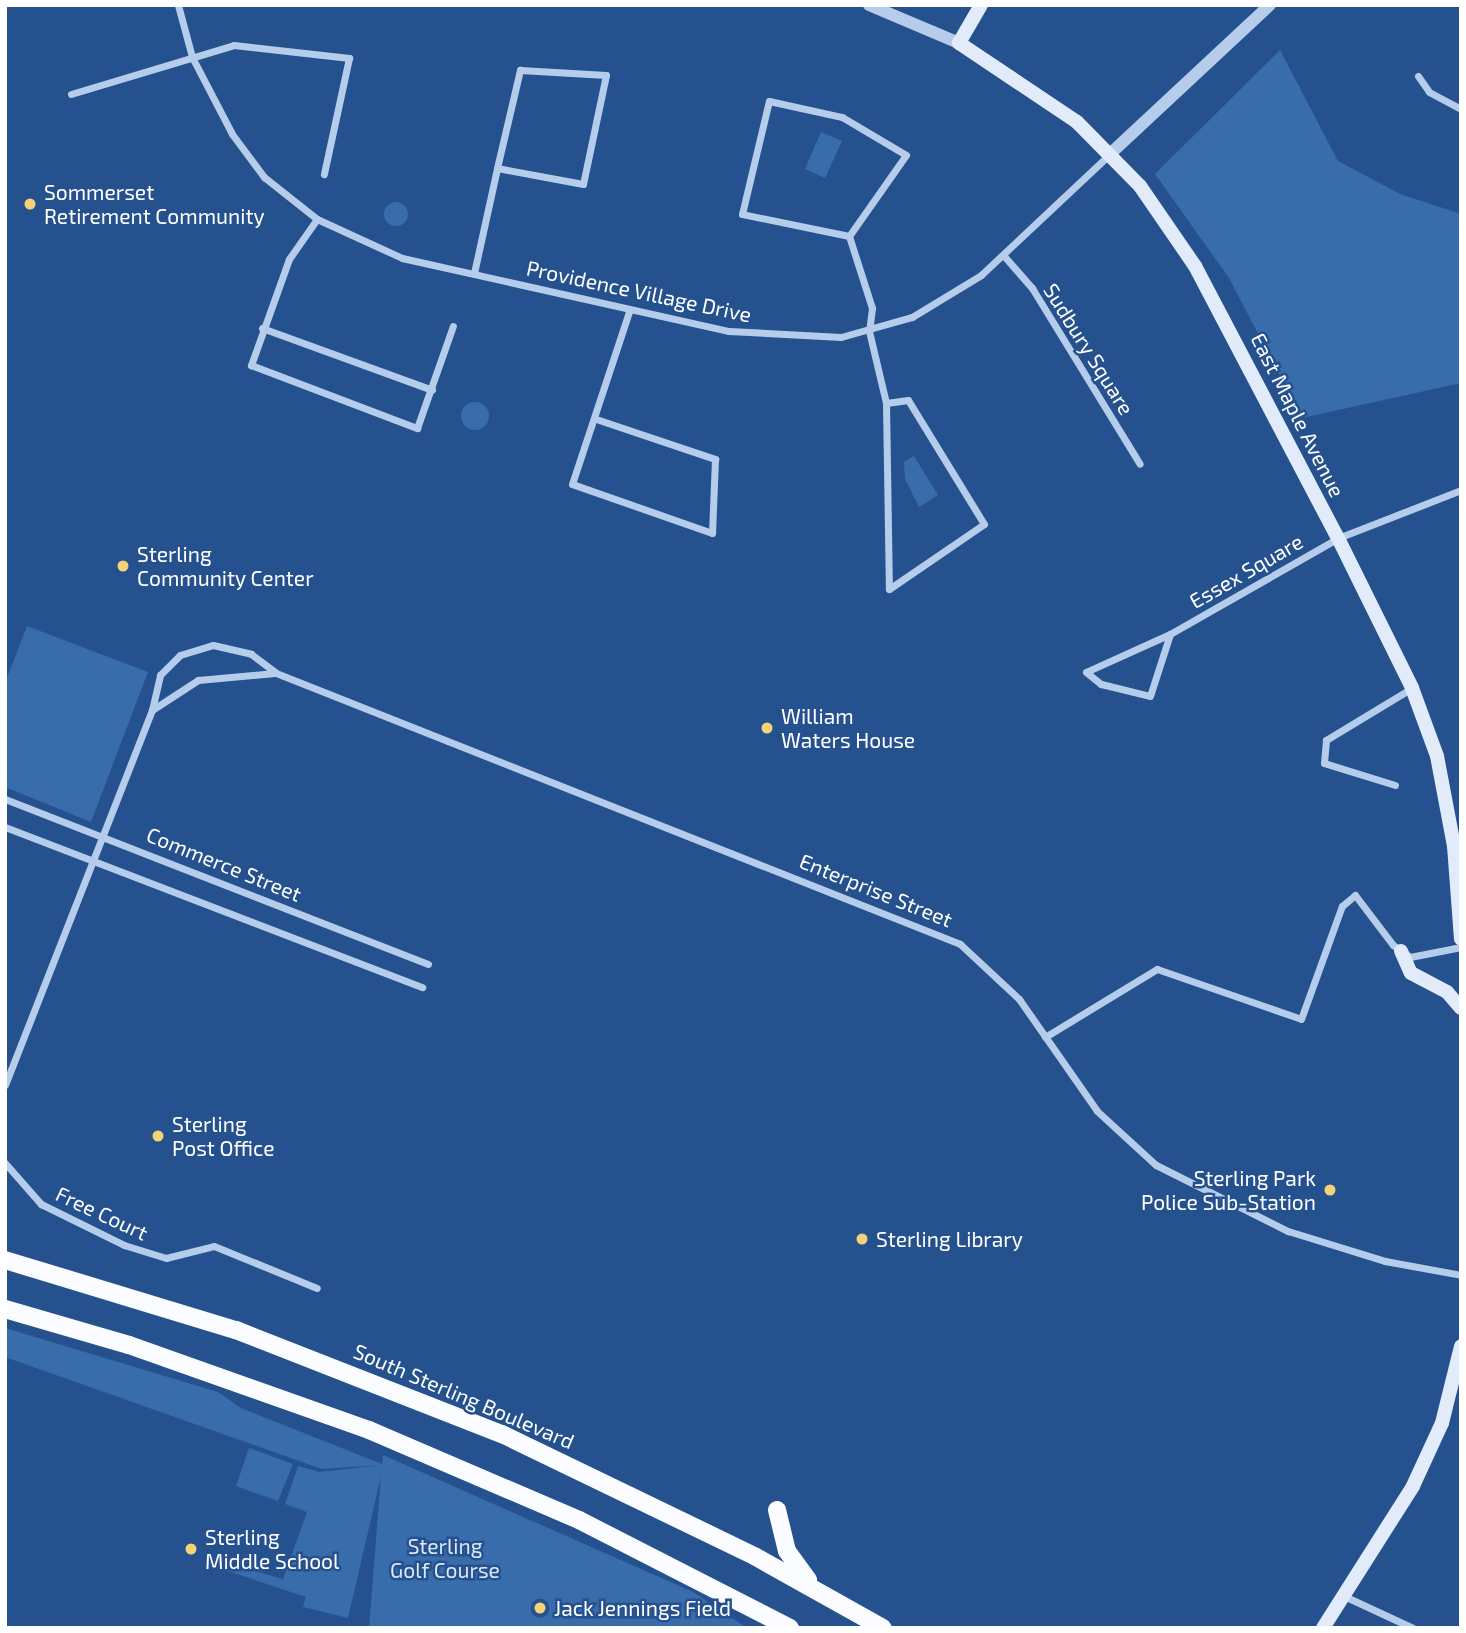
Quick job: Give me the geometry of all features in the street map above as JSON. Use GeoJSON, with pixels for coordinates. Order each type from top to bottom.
{"type":"FeatureCollection","features":[{"type":"Feature","properties":{"kind":"main road"},"geometry":{"type":"LineString","coordinates":[[960,43],[981,5]]}},
{"type":"Feature","properties":{"kind":"main road","name":"East Maple Avenue"},"geometry":{"type":"LineString","coordinates":[[960,43],[1027,85],[1110,154],[1195,266],[1338,538],[1412,688],[1437,756],[1457,845],[1461,939]]}},
{"type":"Feature","properties":{"kind":"main road"},"geometry":{"type":"LineString","coordinates":[[1401,951],[1411,973],[1447,992],[1461,1008]]}},
{"type":"Feature","properties":{"kind":"main road","name":"South Sterling Boulevard"},"geometry":{"type":"LineString","coordinates":[[5,1261],[236,1330],[445,1410],[635,1496],[815,1588],[883,1628]]}},
{"type":"Feature","properties":{"kind":"main road"},"geometry":{"type":"LineString","coordinates":[[5,1309],[165,1357],[369,1430],[579,1520],[790,1628]]}},
{"type":"Feature","properties":{"kind":"main road"},"geometry":{"type":"LineString","coordinates":[[1323,1628],[1413,1486],[1442,1423],[1461,1346]]}},
{"type":"Feature","properties":{"kind":"main road"},"geometry":{"type":"LineString","coordinates":[[778,1510],[787,1551],[815,1588]]}},
{"type":"Feature","properties":{"kind":"street","name":"Providence Village Drive"},"geometry":{"type":"LineString","coordinates":[[178,5],[192,57],[245,155],[317,219],[391,254],[630,309],[787,337],[869,331],[935,305],[1004,256],[1110,154]]}},
{"type":"Feature","properties":{"kind":"street"},"geometry":{"type":"LineString","coordinates":[[869,5],[960,43]]}},
{"type":"Feature","properties":{"kind":"street"},"geometry":{"type":"LineString","coordinates":[[1110,154],[1270,5]]}},
{"type":"Feature","properties":{"kind":"street"},"geometry":{"type":"LineString","coordinates":[[71,94],[234,45],[349,58],[324,174]]}},
{"type":"Feature","properties":{"kind":"street"},"geometry":{"type":"LineString","coordinates":[[474,273],[497,168],[520,70],[606,75],[583,184],[497,168]]}},
{"type":"Feature","properties":{"kind":"street"},"geometry":{"type":"LineString","coordinates":[[1418,76],[1429,92],[1461,109]]}},
{"type":"Feature","properties":{"kind":"street"},"geometry":{"type":"LineString","coordinates":[[769,101],[842,117],[906,155],[849,236],[742,214],[769,101]]}},
{"type":"Feature","properties":{"kind":"street"},"geometry":{"type":"LineString","coordinates":[[317,219],[289,259],[262,328],[251,365],[417,428],[453,326]]}},
{"type":"Feature","properties":{"kind":"street"},"geometry":{"type":"LineString","coordinates":[[849,236],[872,308],[869,331],[886,403],[888,589],[984,524],[908,400],[886,403]]}},
{"type":"Feature","properties":{"kind":"street","name":"Sudbury Square"},"geometry":{"type":"LineString","coordinates":[[1004,256],[1032,288],[1140,464]]}},
{"type":"Feature","properties":{"kind":"street"},"geometry":{"type":"LineString","coordinates":[[596,419],[715,459],[712,533],[572,484],[596,419],[630,309]]}},
{"type":"Feature","properties":{"kind":"street"},"geometry":{"type":"LineString","coordinates":[[262,328],[432,390]]}},
{"type":"Feature","properties":{"kind":"street","name":"Essex Square"},"geometry":{"type":"LineString","coordinates":[[1170,634],[1150,696],[1101,684],[1086,672],[1170,634],[1338,538],[1461,490]]}},
{"type":"Feature","properties":{"kind":"street","name":"Enterprise Street"},"geometry":{"type":"LineString","coordinates":[[103,834],[152,710],[160,675],[192,650],[228,647],[276,673],[918,922],[960,944],[992,971],[1126,1142],[1193,1188],[1288,1231],[1384,1261],[1461,1275]]}},
{"type":"Feature","properties":{"kind":"street","name":"Enterprise Street"},"geometry":{"type":"LineString","coordinates":[[152,710],[198,680],[276,673]]}},
{"type":"Feature","properties":{"kind":"street"},"geometry":{"type":"LineString","coordinates":[[1395,785],[1324,763],[1326,740],[1412,688]]}},
{"type":"Feature","properties":{"kind":"street","name":"Commerce Street"},"geometry":{"type":"LineString","coordinates":[[5,799],[103,834],[428,964]]}},
{"type":"Feature","properties":{"kind":"street","name":"Commerce Street"},"geometry":{"type":"LineString","coordinates":[[5,827],[422,987]]}},
{"type":"Feature","properties":{"kind":"street"},"geometry":{"type":"LineString","coordinates":[[5,1085],[103,834]]}},
{"type":"Feature","properties":{"kind":"street"},"geometry":{"type":"LineString","coordinates":[[1045,1037],[1157,969],[1301,1019],[1342,906],[1355,895],[1401,951],[1428,957],[1461,947]]}},
{"type":"Feature","properties":{"kind":"street","name":"Free Court"},"geometry":{"type":"LineString","coordinates":[[5,1163],[41,1204],[124,1245],[166,1258],[214,1246],[317,1288]]}},
{"type":"Feature","properties":{"kind":"street"},"geometry":{"type":"LineString","coordinates":[[1345,1596],[1413,1628]]}},
{"type":"Feature","properties":{"kind":"green space"},"geometry":{"type":"Polygon","coordinates":[[[1280,50],[1338,161],[1400,194],[1461,214],[1461,383],[1302,418],[1229,278],[1155,174],[1280,50]]]}},
{"type":"Feature","properties":{"kind":"green space"},"geometry":{"type":"Polygon","coordinates":[[[821,132],[842,141],[825,178],[805,169],[821,132]]]}},
{"type":"Feature","properties":{"kind":"green space"},"geometry":{"type":"Polygon","coordinates":[[[396,202],[407,209],[408,214],[401,225],[396,226],[385,219],[384,214],[391,203],[396,202]]]}},
{"type":"Feature","properties":{"kind":"green space"},"geometry":{"type":"Polygon","coordinates":[[[475,402],[485,406],[489,416],[485,426],[475,430],[465,426],[461,416],[465,406],[475,402]]]}},
{"type":"Feature","properties":{"kind":"green space"},"geometry":{"type":"Polygon","coordinates":[[[914,456],[938,495],[919,507],[905,479],[904,462],[914,456]]]}},
{"type":"Feature","properties":{"kind":"green space"},"geometry":{"type":"Polygon","coordinates":[[[27,626],[148,672],[91,822],[5,787],[5,683],[27,626]]]}},
{"type":"Feature","properties":{"kind":"green space","name":"Sterling Golf Course"},"geometry":{"type":"Polygon","coordinates":[[[5,1328],[218,1392],[241,1408],[382,1464],[383,1455],[693,1592],[747,1628],[369,1628],[381,1476],[348,1618],[303,1607],[306,1597],[216,1567],[222,1562],[283,1579],[307,1512],[285,1504],[298,1466],[319,1472],[382,1465],[322,1469],[5,1357],[5,1328]]]}},
{"type":"Feature","properties":{"kind":"green space"},"geometry":{"type":"Polygon","coordinates":[[[249,1448],[293,1464],[278,1501],[236,1486],[249,1448]]]}},
{"type":"Feature","properties":{"kind":"place","name":"Sommerset Retirement Community"},"geometry":{"type":"Point","coordinates":[30,204]}},
{"type":"Feature","properties":{"kind":"place","name":"Sterling Community Center"},"geometry":{"type":"Point","coordinates":[123,566]}},
{"type":"Feature","properties":{"kind":"place","name":"William Waters House"},"geometry":{"type":"Point","coordinates":[767,728]}},
{"type":"Feature","properties":{"kind":"place","name":"Sterling Post Office"},"geometry":{"type":"Point","coordinates":[158,1136]}},
{"type":"Feature","properties":{"kind":"place","name":"Sterling Park Police Sub-Station"},"geometry":{"type":"Point","coordinates":[1330,1190]}},
{"type":"Feature","properties":{"kind":"place","name":"Sterling Library"},"geometry":{"type":"Point","coordinates":[862,1239]}},
{"type":"Feature","properties":{"kind":"place","name":"Sterling Middle School"},"geometry":{"type":"Point","coordinates":[191,1549]}},
{"type":"Feature","properties":{"kind":"place","name":"Jack Jennings Field"},"geometry":{"type":"Point","coordinates":[540,1608]}}]}
